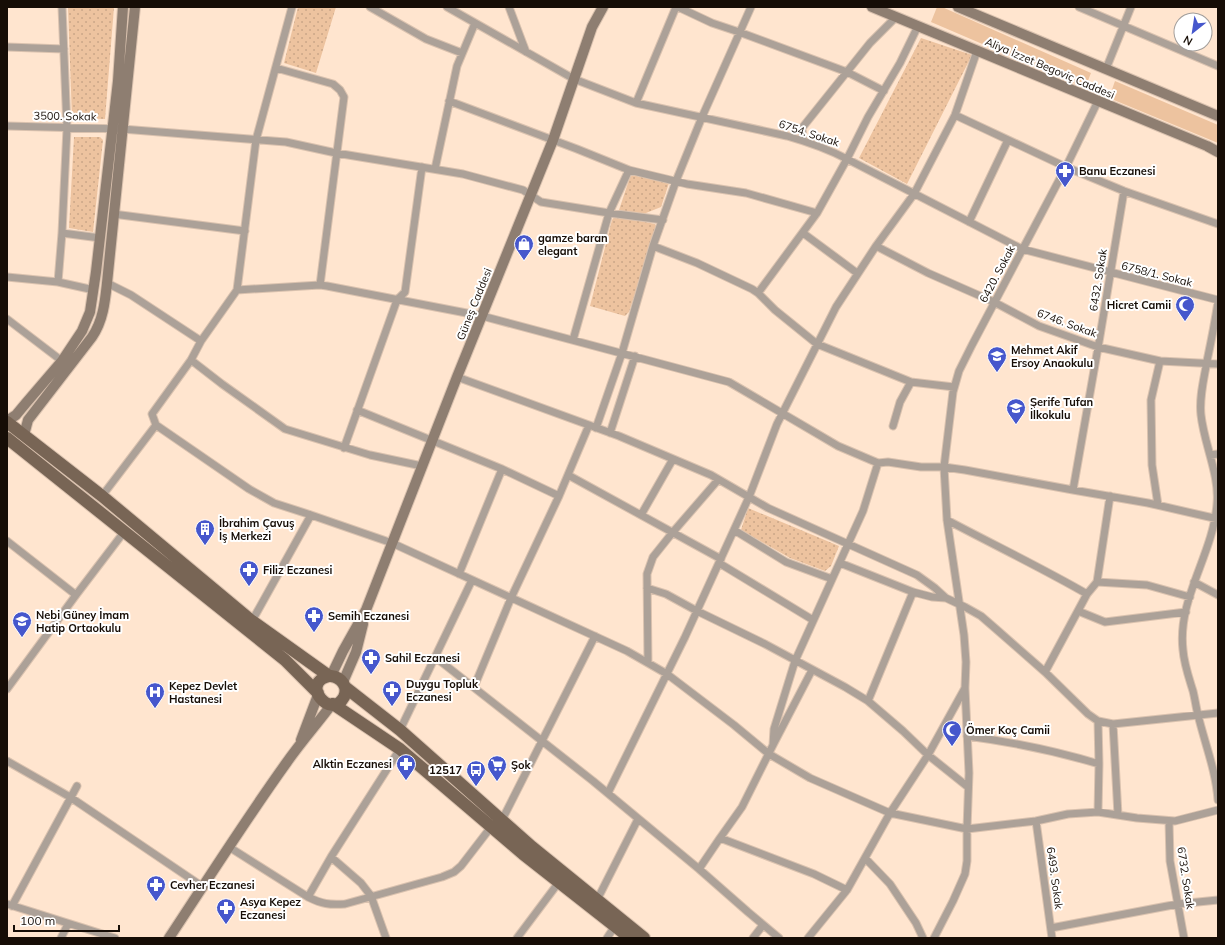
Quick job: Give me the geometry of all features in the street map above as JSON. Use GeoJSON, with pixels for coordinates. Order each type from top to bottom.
{"type":"FeatureCollection","features":[{"type":"Feature","properties":{"kind":"main road"},"geometry":{"type":"LineString","coordinates":[[7,421],[102,496],[252,621],[330,676],[338,678],[344,685],[400,730],[532,847],[644,938]]}},
{"type":"Feature","properties":{"kind":"main road"},"geometry":{"type":"LineString","coordinates":[[8,442],[286,660],[324,702],[332,704],[400,749],[523,854],[630,938]]}},
{"type":"Feature","properties":{"kind":"main road"},"geometry":{"type":"LineString","coordinates":[[318,694],[318,686],[320,682],[330,676]]}},
{"type":"Feature","properties":{"kind":"main road"},"geometry":{"type":"LineString","coordinates":[[332,704],[338,702],[344,696],[344,685]]}},
{"type":"Feature","properties":{"kind":"street"},"geometry":{"type":"LineString","coordinates":[[58,282],[67,128],[62,7]]}},
{"type":"Feature","properties":{"kind":"street"},"geometry":{"type":"LineString","coordinates":[[24,435],[28,420],[96,330],[104,306],[113,214],[118,82],[123,7]]}},
{"type":"Feature","properties":{"kind":"street"},"geometry":{"type":"LineString","coordinates":[[7,421],[16,415],[62,361],[82,331],[90,312],[135,7]]}},
{"type":"Feature","properties":{"kind":"street"},"geometry":{"type":"LineString","coordinates":[[292,7],[256,140],[237,290],[201,341],[191,360],[152,414],[156,425],[248,489],[274,503],[392,543],[627,651],[667,674],[734,725],[769,754],[810,778],[890,813],[967,829],[1036,821],[1068,814],[1098,812],[1137,818],[1175,821],[1218,810]]}},
{"type":"Feature","properties":{"kind":"street"},"geometry":{"type":"LineString","coordinates":[[370,7],[426,39],[462,53]]}},
{"type":"Feature","properties":{"kind":"street","name":"6754. Sokak"},"geometry":{"type":"LineString","coordinates":[[448,7],[574,79],[636,103],[787,136],[803,140],[832,151],[1022,249]]}},
{"type":"Feature","properties":{"kind":"street"},"geometry":{"type":"LineString","coordinates":[[509,7],[526,52]]}},
{"type":"Feature","properties":{"kind":"street","name":"Güneş Caddesi"},"geometry":{"type":"LineString","coordinates":[[366,610],[457,378],[553,140],[592,27],[603,7]]}},
{"type":"Feature","properties":{"kind":"street"},"geometry":{"type":"LineString","coordinates":[[636,103],[677,7],[712,23],[847,72],[884,91]]}},
{"type":"Feature","properties":{"kind":"street"},"geometry":{"type":"LineString","coordinates":[[596,428],[622,353],[653,246],[676,180],[702,117],[751,7]]}},
{"type":"Feature","properties":{"kind":"street","name":"Aliya İzzet Begoviç Caddesi"},"geometry":{"type":"LineString","coordinates":[[872,7],[1207,146],[1218,152]]}},
{"type":"Feature","properties":{"kind":"street","name":"Aliya İzzet Begoviç Caddesi"},"geometry":{"type":"LineString","coordinates":[[958,7],[1218,116]]}},
{"type":"Feature","properties":{"kind":"street"},"geometry":{"type":"LineString","coordinates":[[1079,7],[1218,66]]}},
{"type":"Feature","properties":{"kind":"street"},"geometry":{"type":"LineString","coordinates":[[1106,69],[1131,7]]}},
{"type":"Feature","properties":{"kind":"street"},"geometry":{"type":"LineString","coordinates":[[803,140],[802,128],[870,43],[896,17]]}},
{"type":"Feature","properties":{"kind":"street"},"geometry":{"type":"LineString","coordinates":[[435,169],[457,66],[475,23]]}},
{"type":"Feature","properties":{"kind":"street"},"geometry":{"type":"LineString","coordinates":[[758,293],[817,213],[868,117],[900,63],[918,26]]}},
{"type":"Feature","properties":{"kind":"street"},"geometry":{"type":"LineString","coordinates":[[7,47],[64,49]]}},
{"type":"Feature","properties":{"kind":"street"},"geometry":{"type":"LineString","coordinates":[[608,794],[720,561],[749,497],[776,424],[836,307],[876,246],[914,194],[954,115],[977,51]]}},
{"type":"Feature","properties":{"kind":"street"},"geometry":{"type":"LineString","coordinates":[[276,68],[329,82],[337,86],[344,97],[320,285]]}},
{"type":"Feature","properties":{"kind":"street"},"geometry":{"type":"LineString","coordinates":[[449,101],[629,170],[676,180],[687,184],[746,193],[817,213]]}},
{"type":"Feature","properties":{"kind":"street","name":"6420. Sokak"},"geometry":{"type":"LineString","coordinates":[[934,938],[953,901],[964,874],[967,861],[969,773],[965,688],[966,662],[947,520],[944,467],[954,387],[959,371],[1066,167],[1098,101]]}},
{"type":"Feature","properties":{"kind":"street"},"geometry":{"type":"LineString","coordinates":[[954,115],[1124,192],[1218,224]]}},
{"type":"Feature","properties":{"kind":"street","name":"3500. Sokak"},"geometry":{"type":"LineString","coordinates":[[7,126],[117,129],[286,142],[336,153],[463,174],[523,190],[541,202],[663,220]]}},
{"type":"Feature","properties":{"kind":"street"},"geometry":{"type":"LineString","coordinates":[[969,222],[1008,140]]}},
{"type":"Feature","properties":{"kind":"street"},"geometry":{"type":"LineString","coordinates":[[344,448],[356,410],[397,300],[405,292],[422,167]]}},
{"type":"Feature","properties":{"kind":"street"},"geometry":{"type":"LineString","coordinates":[[573,340],[609,213],[629,170]]}},
{"type":"Feature","properties":{"kind":"street","name":"6432. Sokak"},"geometry":{"type":"LineString","coordinates":[[1073,490],[1124,192]]}},
{"type":"Feature","properties":{"kind":"street"},"geometry":{"type":"LineString","coordinates":[[113,214],[245,231]]}},
{"type":"Feature","properties":{"kind":"street"},"geometry":{"type":"LineString","coordinates":[[62,233],[100,238]]}},
{"type":"Feature","properties":{"kind":"street"},"geometry":{"type":"LineString","coordinates":[[803,233],[857,274]]}},
{"type":"Feature","properties":{"kind":"street"},"geometry":{"type":"LineString","coordinates":[[653,246],[697,263],[752,289],[817,344],[911,382],[954,387]]}},
{"type":"Feature","properties":{"kind":"street","name":"6746. Sokak"},"geometry":{"type":"LineString","coordinates":[[876,246],[928,273],[994,302],[1039,326],[1098,347],[1160,361],[1218,364]]}},
{"type":"Feature","properties":{"kind":"street","name":"6758/1. Sokak"},"geometry":{"type":"LineString","coordinates":[[1022,249],[1218,301]]}},
{"type":"Feature","properties":{"kind":"street"},"geometry":{"type":"LineString","coordinates":[[7,277],[58,282],[94,290]]}},
{"type":"Feature","properties":{"kind":"street"},"geometry":{"type":"LineString","coordinates":[[107,283],[131,295],[201,341]]}},
{"type":"Feature","properties":{"kind":"street"},"geometry":{"type":"LineString","coordinates":[[237,290],[320,285],[482,316],[729,382],[838,446],[878,464],[888,462],[921,467],[944,467],[965,470],[1184,510],[1217,520]]}},
{"type":"Feature","properties":{"kind":"street"},"geometry":{"type":"LineString","coordinates":[[1218,301],[1202,390],[1201,414],[1217,490],[1217,520],[1194,582],[1183,628],[1183,650],[1198,715],[1212,762],[1218,800]]}},
{"type":"Feature","properties":{"kind":"street"},"geometry":{"type":"LineString","coordinates":[[7,319],[62,361]]}},
{"type":"Feature","properties":{"kind":"street"},"geometry":{"type":"LineString","coordinates":[[610,433],[635,356]]}},
{"type":"Feature","properties":{"kind":"street"},"geometry":{"type":"LineString","coordinates":[[191,360],[285,429],[344,448],[422,466]]}},
{"type":"Feature","properties":{"kind":"street"},"geometry":{"type":"LineString","coordinates":[[1158,505],[1152,465],[1151,400],[1160,361]]}},
{"type":"Feature","properties":{"kind":"street"},"geometry":{"type":"LineString","coordinates":[[457,378],[589,425],[674,459],[711,475],[768,508],[917,575],[946,598],[981,616],[1045,672],[1088,714],[1098,721],[1113,724],[1218,713]]}},
{"type":"Feature","properties":{"kind":"street"},"geometry":{"type":"LineString","coordinates":[[893,426],[900,402],[911,382]]}},
{"type":"Feature","properties":{"kind":"street"},"geometry":{"type":"LineString","coordinates":[[356,410],[502,468],[559,496]]}},
{"type":"Feature","properties":{"kind":"street"},"geometry":{"type":"LineString","coordinates":[[102,496],[156,425]]}},
{"type":"Feature","properties":{"kind":"street"},"geometry":{"type":"LineString","coordinates":[[474,687],[511,598],[559,496],[589,425]]}},
{"type":"Feature","properties":{"kind":"street"},"geometry":{"type":"LineString","coordinates":[[1210,455],[1218,454]]}},
{"type":"Feature","properties":{"kind":"street"},"geometry":{"type":"LineString","coordinates":[[641,515],[674,459]]}},
{"type":"Feature","properties":{"kind":"street"},"geometry":{"type":"LineString","coordinates":[[773,745],[774,729],[795,661],[863,511],[878,464]]}},
{"type":"Feature","properties":{"kind":"street"},"geometry":{"type":"LineString","coordinates":[[459,574],[502,468]]}},
{"type":"Feature","properties":{"kind":"street"},"geometry":{"type":"LineString","coordinates":[[568,475],[673,532],[813,620]]}},
{"type":"Feature","properties":{"kind":"street"},"geometry":{"type":"LineString","coordinates":[[648,663],[647,574],[653,557],[718,480]]}},
{"type":"Feature","properties":{"kind":"street"},"geometry":{"type":"LineString","coordinates":[[1045,672],[1087,594],[1097,582],[1110,496]]}},
{"type":"Feature","properties":{"kind":"street"},"geometry":{"type":"LineString","coordinates":[[252,621],[311,515]]}},
{"type":"Feature","properties":{"kind":"street"},"geometry":{"type":"LineString","coordinates":[[947,520],[987,542],[1059,577],[1087,594]]}},
{"type":"Feature","properties":{"kind":"street"},"geometry":{"type":"LineString","coordinates":[[734,530],[786,562],[832,579]]}},
{"type":"Feature","properties":{"kind":"street"},"geometry":{"type":"LineString","coordinates":[[7,689],[124,532]]}},
{"type":"Feature","properties":{"kind":"street"},"geometry":{"type":"LineString","coordinates":[[7,541],[76,595]]}},
{"type":"Feature","properties":{"kind":"street"},"geometry":{"type":"LineString","coordinates":[[840,563],[912,592],[932,597],[946,598]]}},
{"type":"Feature","properties":{"kind":"street"},"geometry":{"type":"LineString","coordinates":[[400,730],[472,580]]}},
{"type":"Feature","properties":{"kind":"street"},"geometry":{"type":"LineString","coordinates":[[1097,582],[1147,585],[1190,597]]}},
{"type":"Feature","properties":{"kind":"street"},"geometry":{"type":"LineString","coordinates":[[1194,582],[1218,595]]}},
{"type":"Feature","properties":{"kind":"street"},"geometry":{"type":"LineString","coordinates":[[647,588],[666,594],[765,644],[868,701],[968,787]]}},
{"type":"Feature","properties":{"kind":"street"},"geometry":{"type":"LineString","coordinates":[[868,701],[912,592]]}},
{"type":"Feature","properties":{"kind":"street"},"geometry":{"type":"LineString","coordinates":[[330,676],[366,610]]}},
{"type":"Feature","properties":{"kind":"street"},"geometry":{"type":"LineString","coordinates":[[344,685],[356,652],[366,610]]}},
{"type":"Feature","properties":{"kind":"street"},"geometry":{"type":"LineString","coordinates":[[1078,611],[1105,622],[1186,612]]}},
{"type":"Feature","properties":{"kind":"street"},"geometry":{"type":"LineString","coordinates":[[502,820],[595,636]]}},
{"type":"Feature","properties":{"kind":"street"},"geometry":{"type":"LineString","coordinates":[[435,657],[543,740],[699,869],[779,938]]}},
{"type":"Feature","properties":{"kind":"street"},"geometry":{"type":"LineString","coordinates":[[699,869],[742,807],[812,670]]}},
{"type":"Feature","properties":{"kind":"street"},"geometry":{"type":"LineString","coordinates":[[808,938],[847,890],[890,813],[928,754],[965,688]]}},
{"type":"Feature","properties":{"kind":"street"},"geometry":{"type":"LineString","coordinates":[[299,745],[318,694]]}},
{"type":"Feature","properties":{"kind":"street"},"geometry":{"type":"LineString","coordinates":[[169,938],[254,808],[299,745],[316,726],[332,704]]}},
{"type":"Feature","properties":{"kind":"street"},"geometry":{"type":"LineString","coordinates":[[1098,721],[1098,812]]}},
{"type":"Feature","properties":{"kind":"street"},"geometry":{"type":"LineString","coordinates":[[1113,724],[1118,815]]}},
{"type":"Feature","properties":{"kind":"street"},"geometry":{"type":"LineString","coordinates":[[967,736],[1008,742],[1066,754],[1099,764]]}},
{"type":"Feature","properties":{"kind":"street"},"geometry":{"type":"LineString","coordinates":[[308,897],[331,857],[400,749]]}},
{"type":"Feature","properties":{"kind":"street"},"geometry":{"type":"LineString","coordinates":[[7,761],[70,797],[203,887]]}},
{"type":"Feature","properties":{"kind":"street"},"geometry":{"type":"LineString","coordinates":[[77,786],[10,905],[115,938]]}},
{"type":"Feature","properties":{"kind":"street"},"geometry":{"type":"LineString","coordinates":[[597,900],[638,819]]}},
{"type":"Feature","properties":{"kind":"street","name":"6493. Sokak"},"geometry":{"type":"LineString","coordinates":[[1036,821],[1052,938]]}},
{"type":"Feature","properties":{"kind":"street","name":"6732. Sokak"},"geometry":{"type":"LineString","coordinates":[[1169,821],[1170,861],[1184,938]]}},
{"type":"Feature","properties":{"kind":"street"},"geometry":{"type":"LineString","coordinates":[[229,847],[308,897],[322,904],[334,905],[345,904],[442,877],[454,872],[461,866],[491,827]]}},
{"type":"Feature","properties":{"kind":"street"},"geometry":{"type":"LineString","coordinates":[[720,838],[814,874],[847,890]]}},
{"type":"Feature","properties":{"kind":"street"},"geometry":{"type":"LineString","coordinates":[[331,857],[361,883],[371,896],[386,938]]}},
{"type":"Feature","properties":{"kind":"street"},"geometry":{"type":"LineString","coordinates":[[865,858],[890,884],[916,923],[923,938]]}},
{"type":"Feature","properties":{"kind":"street"},"geometry":{"type":"LineString","coordinates":[[517,938],[559,882]]}},
{"type":"Feature","properties":{"kind":"street"},"geometry":{"type":"LineString","coordinates":[[1051,928],[1178,904],[1218,900]]}},
{"type":"Feature","properties":{"kind":"street"},"geometry":{"type":"LineString","coordinates":[[61,938],[68,924]]}},
{"type":"Feature","properties":{"kind":"street"},"geometry":{"type":"LineString","coordinates":[[753,938],[763,925]]}},
{"type":"Feature","properties":{"kind":"street"},"geometry":{"type":"LineString","coordinates":[[607,938],[615,926]]}},
{"type":"Feature","properties":{"kind":"shaded area"},"geometry":{"type":"Polygon","coordinates":[[[68,7],[114,7],[105,119],[72,118],[68,7]]]}},
{"type":"Feature","properties":{"kind":"shaded area"},"geometry":{"type":"Polygon","coordinates":[[[298,7],[336,7],[316,73],[284,63],[298,7]]]}},
{"type":"Feature","properties":{"kind":"shaded area"},"geometry":{"type":"Polygon","coordinates":[[[937,7],[942,7],[1091,73],[1085,88],[931,22],[937,7]]]}},
{"type":"Feature","properties":{"kind":"shaded area"},"geometry":{"type":"Polygon","coordinates":[[[921,38],[972,55],[907,184],[859,158],[921,38]]]}},
{"type":"Feature","properties":{"kind":"shaded area"},"geometry":{"type":"Polygon","coordinates":[[[1115,81],[1218,125],[1218,143],[1109,98],[1115,81]]]}},
{"type":"Feature","properties":{"kind":"shaded area"},"geometry":{"type":"Polygon","coordinates":[[[74,137],[100,137],[103,140],[93,232],[69,228],[74,137]]]}},
{"type":"Feature","properties":{"kind":"shaded area"},"geometry":{"type":"Polygon","coordinates":[[[633,175],[669,183],[661,207],[641,215],[619,210],[630,177],[633,175]]]}},
{"type":"Feature","properties":{"kind":"shaded area"},"geometry":{"type":"Polygon","coordinates":[[[615,216],[655,224],[657,228],[629,312],[625,316],[590,306],[612,220],[615,216]]]}},
{"type":"Feature","properties":{"kind":"shaded area"},"geometry":{"type":"Polygon","coordinates":[[[748,508],[839,546],[831,566],[825,571],[790,558],[741,530],[748,508]]]}},
{"type":"Feature","properties":{"kind":"place","name":"Banu Eczanesi"},"geometry":{"type":"Point","coordinates":[1065,188]}},
{"type":"Feature","properties":{"kind":"place","name":"gamze baran elegant"},"geometry":{"type":"Point","coordinates":[524,261]}},
{"type":"Feature","properties":{"kind":"place","name":"Hicret Camii"},"geometry":{"type":"Point","coordinates":[1185,322]}},
{"type":"Feature","properties":{"kind":"place","name":"Mehmet Akif Ersoy Anaokulu"},"geometry":{"type":"Point","coordinates":[997,373]}},
{"type":"Feature","properties":{"kind":"place","name":"Şerife Tufan İlkokulu"},"geometry":{"type":"Point","coordinates":[1016,425]}},
{"type":"Feature","properties":{"kind":"place","name":"İbrahim Çavuş İş Merkezi"},"geometry":{"type":"Point","coordinates":[205,546]}},
{"type":"Feature","properties":{"kind":"place","name":"Filiz Eczanesi"},"geometry":{"type":"Point","coordinates":[249,587]}},
{"type":"Feature","properties":{"kind":"place","name":"Semih Eczanesi"},"geometry":{"type":"Point","coordinates":[314,633]}},
{"type":"Feature","properties":{"kind":"place","name":"Nebi Güney İmam Hatip Ortaokulu"},"geometry":{"type":"Point","coordinates":[22,638]}},
{"type":"Feature","properties":{"kind":"place","name":"Sahil Eczanesi"},"geometry":{"type":"Point","coordinates":[371,675]}},
{"type":"Feature","properties":{"kind":"place","name":"Duygu Topluk Eczanesi"},"geometry":{"type":"Point","coordinates":[392,707]}},
{"type":"Feature","properties":{"kind":"place","name":"Kepez Devlet Hastanesi"},"geometry":{"type":"Point","coordinates":[155,709]}},
{"type":"Feature","properties":{"kind":"place","name":"Ömer Koç Camii"},"geometry":{"type":"Point","coordinates":[952,747]}},
{"type":"Feature","properties":{"kind":"place","name":"Alktin Eczanesi"},"geometry":{"type":"Point","coordinates":[406,781]}},
{"type":"Feature","properties":{"kind":"place","name":"Şok"},"geometry":{"type":"Point","coordinates":[497,782]}},
{"type":"Feature","properties":{"kind":"place","name":"12517"},"geometry":{"type":"Point","coordinates":[476,787]}},
{"type":"Feature","properties":{"kind":"place","name":"Cevher Eczanesi"},"geometry":{"type":"Point","coordinates":[156,902]}},
{"type":"Feature","properties":{"kind":"place","name":"Asya Kepez Eczanesi"},"geometry":{"type":"Point","coordinates":[226,925]}}]}
